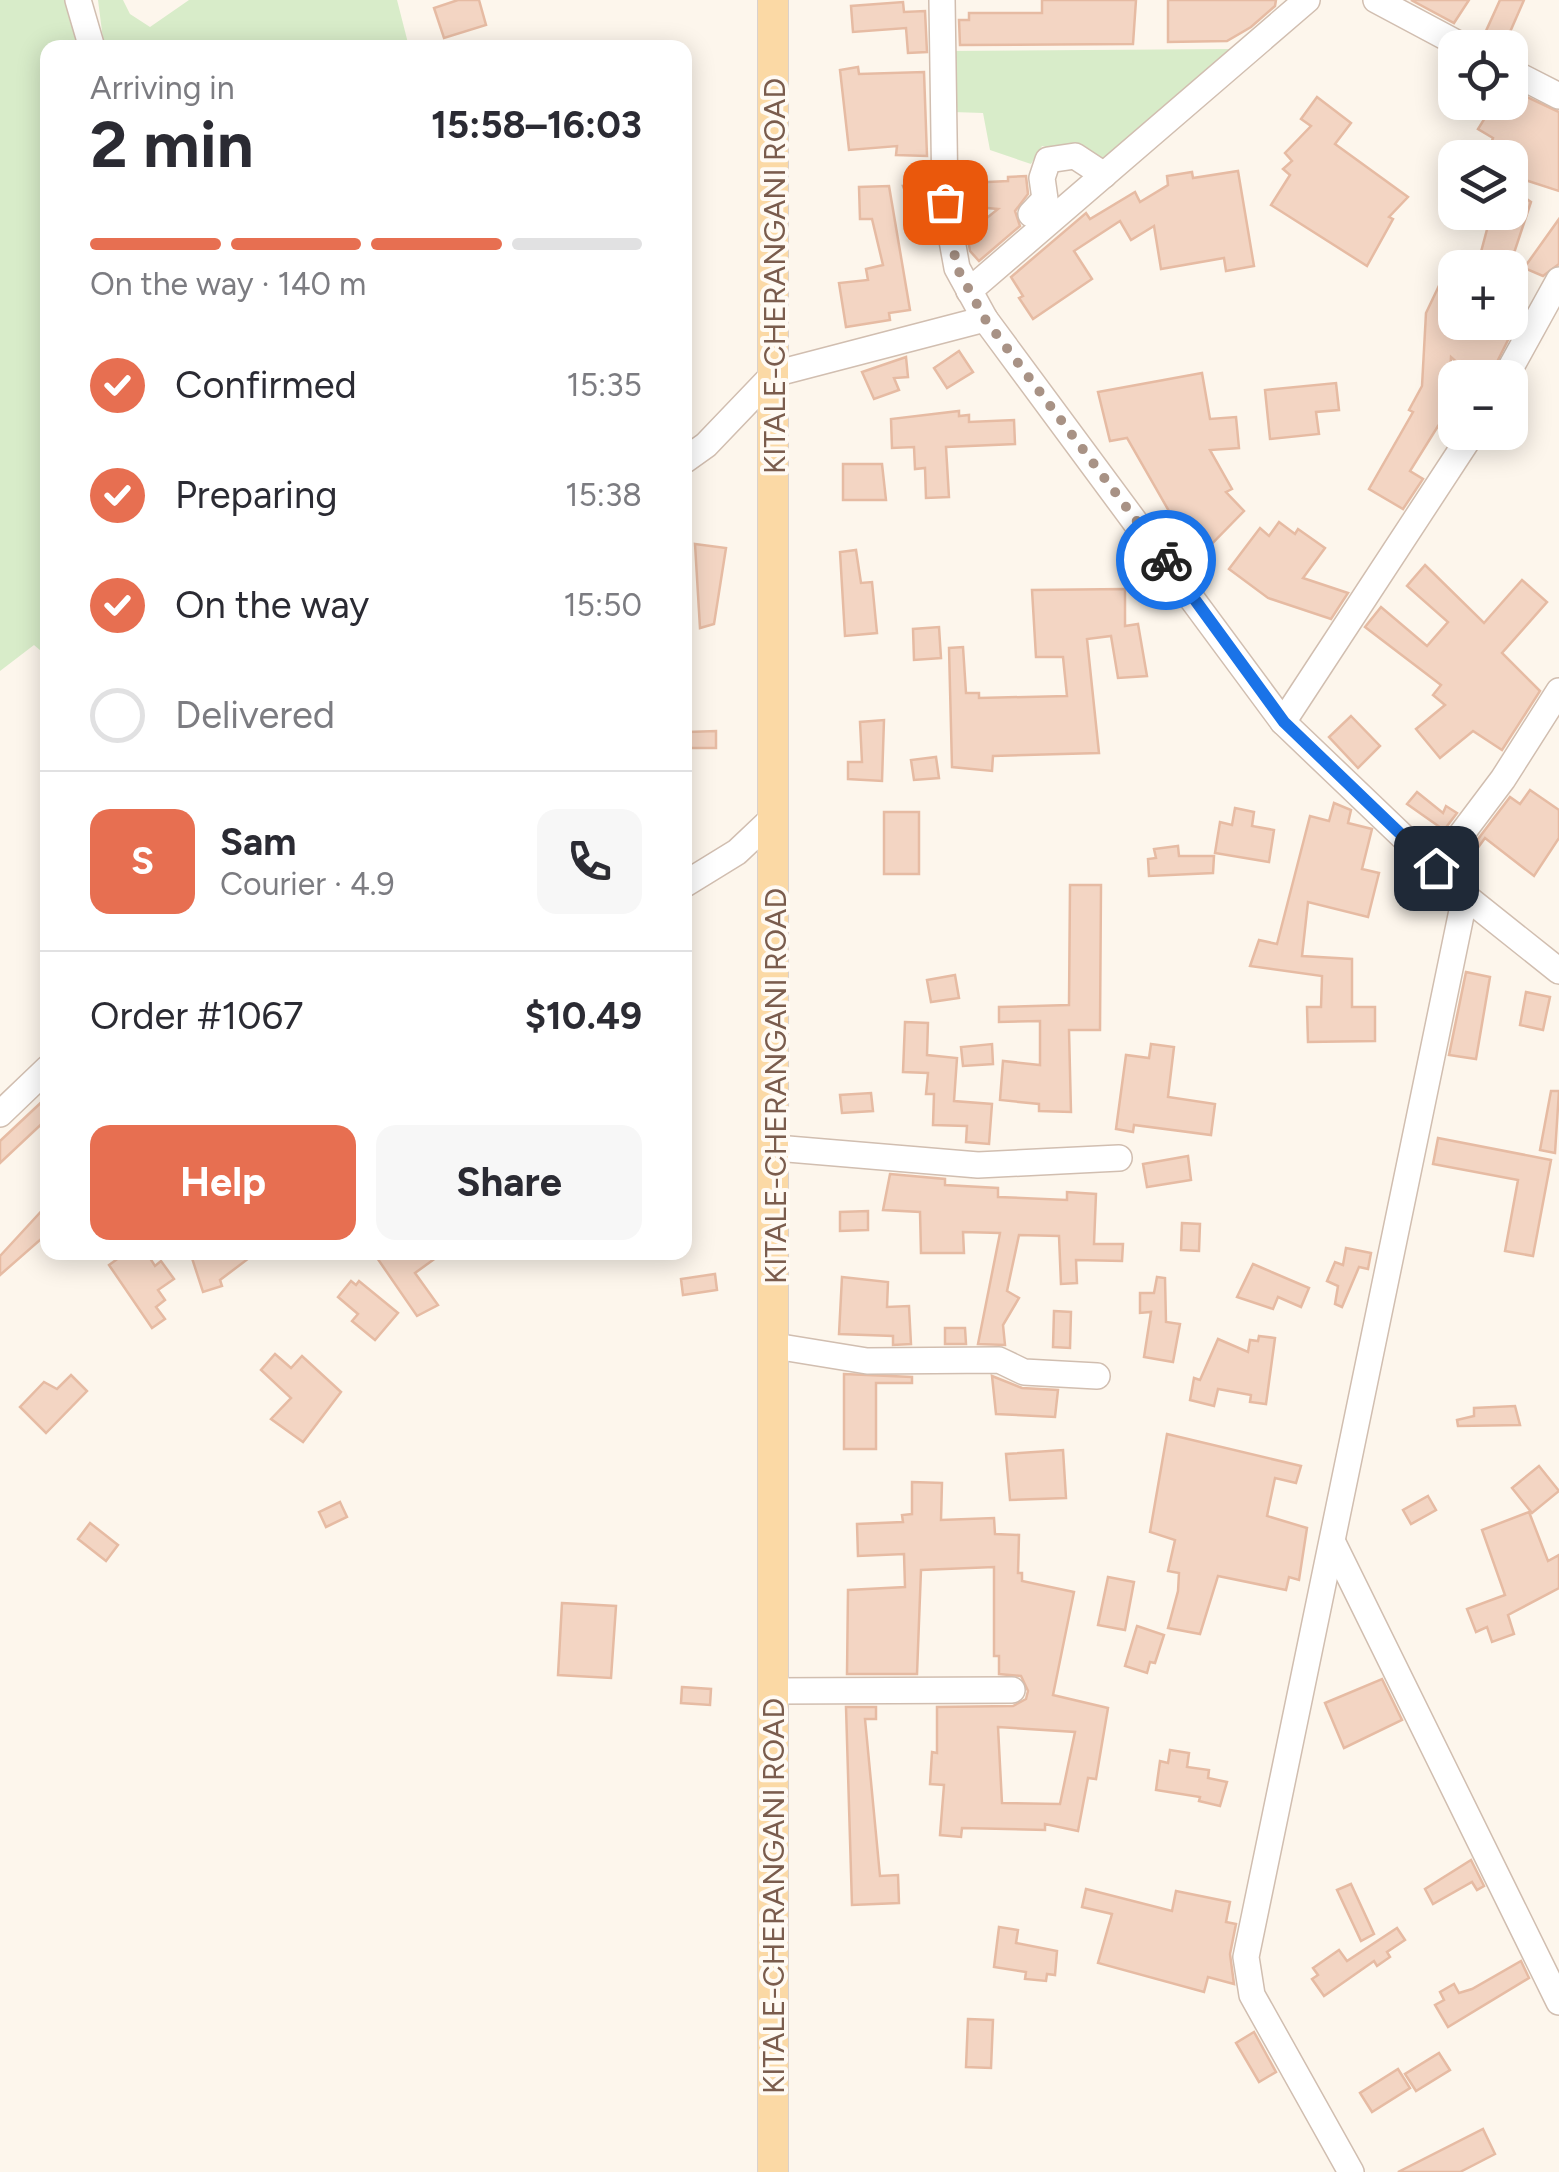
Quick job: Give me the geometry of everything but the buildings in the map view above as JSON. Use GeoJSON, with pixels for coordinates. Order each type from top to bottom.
{"type":"FeatureCollection","features":[{"type":"Feature","properties":{"kind":"main road","name":"KITALE-CHERANGANI ROAD"},"geometry":{"type":"LineString","coordinates":[[773,0],[773,2172]]}},
{"type":"Feature","properties":{"kind":"street"},"geometry":{"type":"LineString","coordinates":[[78,0],[90,40]]}},
{"type":"Feature","properties":{"kind":"street"},"geometry":{"type":"LineString","coordinates":[[942,0],[945,202],[957,268],[985,319],[1284,722],[1466,896],[1559,971]]}},
{"type":"Feature","properties":{"kind":"street"},"geometry":{"type":"LineString","coordinates":[[969,291],[1307,0]]}},
{"type":"Feature","properties":{"kind":"street"},"geometry":{"type":"LineString","coordinates":[[1376,0],[1438,33]]}},
{"type":"Feature","properties":{"kind":"street"},"geometry":{"type":"LineString","coordinates":[[1528,80],[1559,96]]}},
{"type":"Feature","properties":{"kind":"street"},"geometry":{"type":"LineString","coordinates":[[1031,214],[1044,198],[1042,178],[1048,160],[1075,156],[1104,175]]}},
{"type":"Feature","properties":{"kind":"street"},"geometry":{"type":"LineString","coordinates":[[1515,360],[1559,280]]}},
{"type":"Feature","properties":{"kind":"street"},"geometry":{"type":"LineString","coordinates":[[692,455],[774,374],[985,319]]}},
{"type":"Feature","properties":{"kind":"street"},"geometry":{"type":"LineString","coordinates":[[1284,722],[1460,450]]}},
{"type":"Feature","properties":{"kind":"street"},"geometry":{"type":"LineString","coordinates":[[1436,868],[1503,779],[1559,691]]}},
{"type":"Feature","properties":{"kind":"street"},"geometry":{"type":"LineString","coordinates":[[692,880],[737,852],[774,817]]}},
{"type":"Feature","properties":{"kind":"street"},"geometry":{"type":"LineString","coordinates":[[1351,2172],[1252,1995],[1246,1958],[1466,896]]}},
{"type":"Feature","properties":{"kind":"street"},"geometry":{"type":"LineString","coordinates":[[0,1114],[40,1076]]}},
{"type":"Feature","properties":{"kind":"street"},"geometry":{"type":"LineString","coordinates":[[776,1148],[978,1165],[1119,1158]]}},
{"type":"Feature","properties":{"kind":"street"},"geometry":{"type":"LineString","coordinates":[[775,1346],[867,1361],[999,1360],[1024,1372],[1097,1376]]}},
{"type":"Feature","properties":{"kind":"street"},"geometry":{"type":"LineString","coordinates":[[1334,1546],[1559,2002]]}},
{"type":"Feature","properties":{"kind":"street"},"geometry":{"type":"LineString","coordinates":[[773,1692],[1012,1690]]}},
{"type":"Feature","properties":{"kind":"green space"},"geometry":{"type":"Polygon","coordinates":[[[0,0],[66,0],[78,40],[40,40],[40,650],[34,645],[0,671],[0,0]]]}},
{"type":"Feature","properties":{"kind":"green space"},"geometry":{"type":"Polygon","coordinates":[[[98,0],[123,0],[130,14],[150,27],[189,0],[397,0],[407,40],[103,40],[98,0]]]}},
{"type":"Feature","properties":{"kind":"green space"},"geometry":{"type":"Polygon","coordinates":[[[1231,49],[1105,162],[1042,146],[1031,164],[990,150],[983,113],[953,112],[947,51],[1231,49]]]}},
{"type":"Feature","properties":{"kind":"way so far"},"geometry":{"type":"LineString","coordinates":[[945,202],[957,268],[985,319],[1166,560]]}},
{"type":"Feature","properties":{"kind":"route"},"geometry":{"type":"LineString","coordinates":[[1166,560],[1284,722],[1436,868]]}}]}
